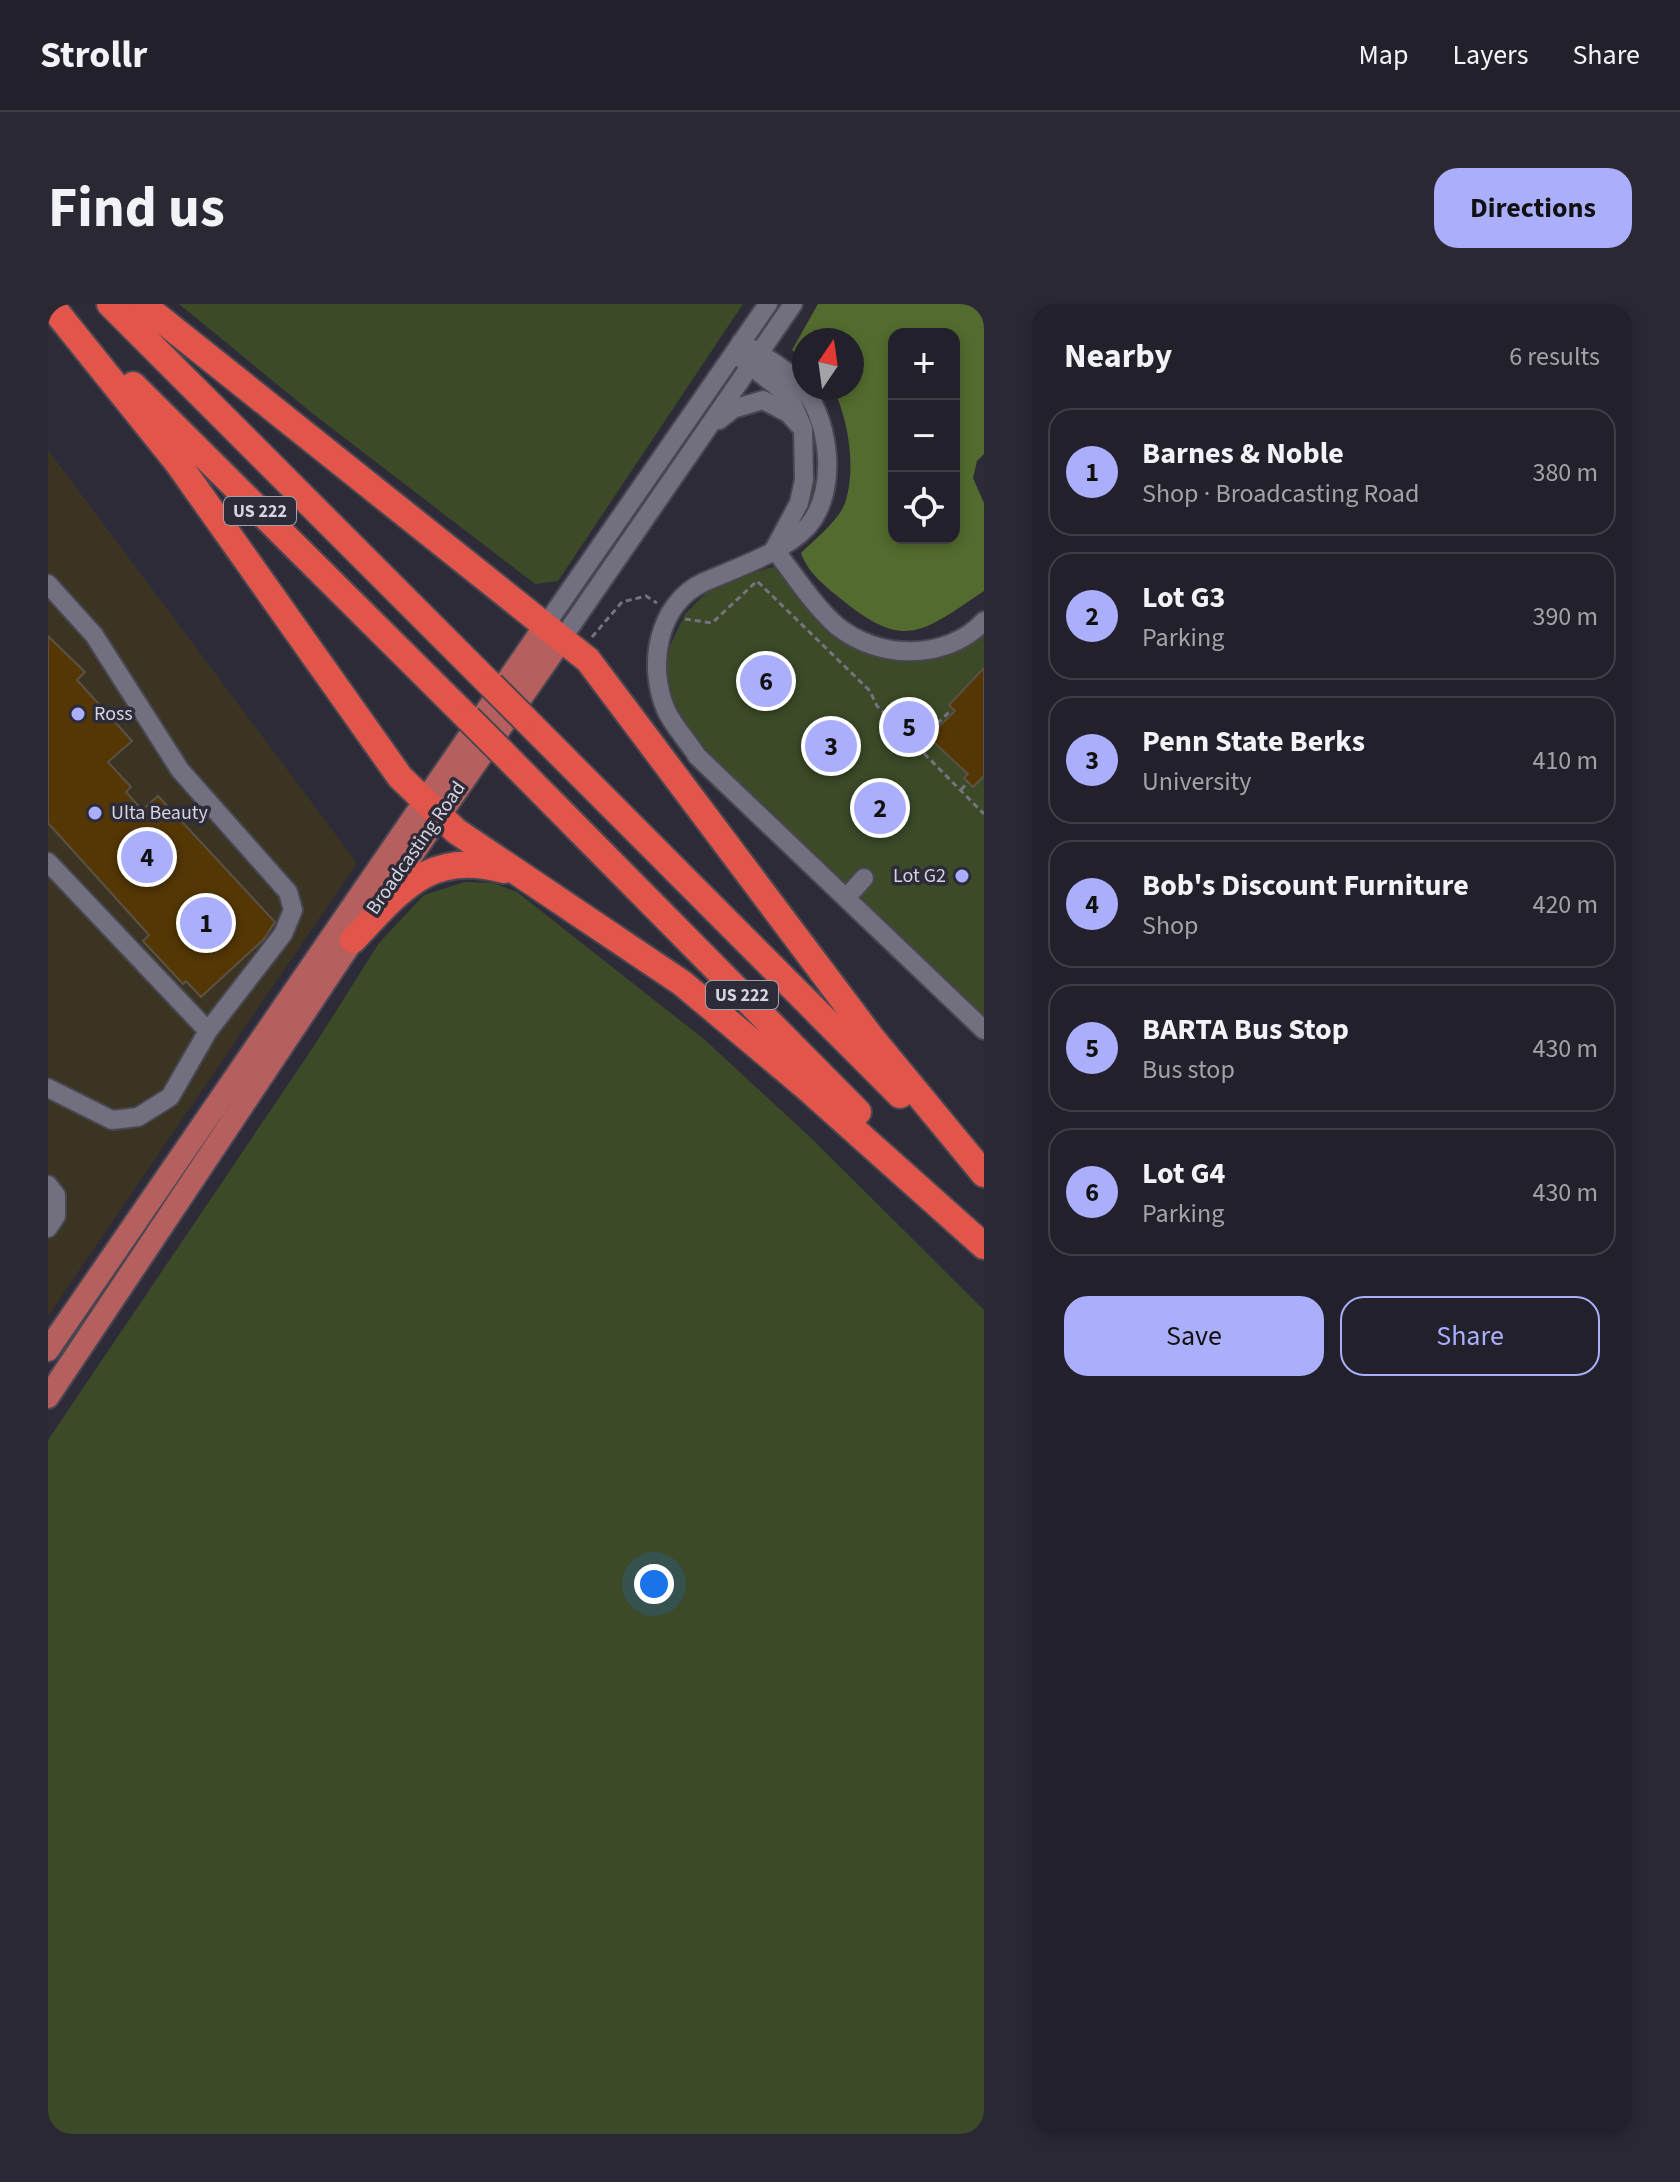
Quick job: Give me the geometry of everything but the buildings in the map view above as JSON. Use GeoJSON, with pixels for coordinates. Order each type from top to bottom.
{"type":"FeatureCollection","features":[{"type":"Feature","properties":{"kind":"highway","name":"US 222"},"geometry":{"type":"LineString","coordinates":[[50,304],[501,751],[984,1239]]}},
{"type":"Feature","properties":{"kind":"highway"},"geometry":{"type":"LineString","coordinates":[[50,304],[177,462],[400,777],[456,831],[682,983],[806,1087],[984,1246]]}},
{"type":"Feature","properties":{"kind":"highway","name":"US 222"},"geometry":{"type":"LineString","coordinates":[[110,304],[984,1177]]}},
{"type":"Feature","properties":{"kind":"highway"},"geometry":{"type":"LineString","coordinates":[[142,304],[561,638],[679,779],[871,1037],[984,1177]]}},
{"type":"Feature","properties":{"kind":"highway"},"geometry":{"type":"LineString","coordinates":[[353,940],[402,889],[437,869],[474,864],[530,879]]}},
{"type":"Feature","properties":{"kind":"main road","name":"Broadcasting Road"},"geometry":{"type":"LineString","coordinates":[[48,1350],[432,808],[561,638]]}},
{"type":"Feature","properties":{"kind":"main road","name":"Broadcasting Road"},"geometry":{"type":"LineString","coordinates":[[48,1397],[56,1367],[353,940],[432,808]]}},
{"type":"Feature","properties":{"kind":"street","name":"Broadcasting Road"},"geometry":{"type":"LineString","coordinates":[[561,638],[737,348],[768,304]]}},
{"type":"Feature","properties":{"kind":"street","name":"Broadcasting Road"},"geometry":{"type":"LineString","coordinates":[[561,638],[793,304]]}},
{"type":"Feature","properties":{"kind":"street"},"geometry":{"type":"LineString","coordinates":[[737,348],[796,379],[812,399],[825,442],[825,487],[817,510],[806,528],[774,549],[701,584],[679,601],[656,652],[658,679],[666,712],[697,756],[984,1030]]}},
{"type":"Feature","properties":{"kind":"street"},"geometry":{"type":"LineString","coordinates":[[755,360],[789,396],[803,428],[806,454],[799,503],[774,549]]}},
{"type":"Feature","properties":{"kind":"street"},"geometry":{"type":"LineString","coordinates":[[710,426],[733,409],[763,400],[788,413],[803,428]]}},
{"type":"Feature","properties":{"kind":"street"},"geometry":{"type":"LineString","coordinates":[[774,549],[838,626],[862,641],[896,652],[932,650],[972,634],[984,621]]}},
{"type":"Feature","properties":{"kind":"street"},"geometry":{"type":"LineString","coordinates":[[48,584],[94,635],[180,770],[292,898],[293,910],[283,934],[208,1031],[170,1097],[138,1117],[112,1120],[48,1088]]}},
{"type":"Feature","properties":{"kind":"street"},"geometry":{"type":"LineString","coordinates":[[48,862],[208,1031]]}},
{"type":"Feature","properties":{"kind":"street"},"geometry":{"type":"LineString","coordinates":[[846,898],[864,878]]}},
{"type":"Feature","properties":{"kind":"street"},"geometry":{"type":"LineString","coordinates":[[48,1185],[56,1195],[56,1216],[48,1228]]}},
{"type":"Feature","properties":{"kind":"path"},"geometry":{"type":"LineString","coordinates":[[561,638],[608,623],[622,602],[646,596],[691,623],[712,623],[757,581],[870,691],[877,706],[984,814]]}},
{"type":"Feature","properties":{"kind":"path"},"geometry":{"type":"LineString","coordinates":[[916,745],[951,710]]}},
{"type":"Feature","properties":{"kind":"path"},"geometry":{"type":"LineString","coordinates":[[961,790],[968,782]]}},
{"type":"Feature","properties":{"kind":"shaded area"},"geometry":{"type":"Polygon","coordinates":[[[48,450],[357,863],[48,1316],[48,450]]]}},
{"type":"Feature","properties":{"kind":"green space"},"geometry":{"type":"Polygon","coordinates":[[[179,304],[743,304],[558,581],[535,584],[312,413],[179,304]]]}},
{"type":"Feature","properties":{"kind":"green space"},"geometry":{"type":"Polygon","coordinates":[[[818,304],[984,304],[984,454],[977,461],[973,478],[984,503],[984,591],[929,626],[898,631],[863,616],[813,573],[801,553],[839,514],[846,500],[850,457],[838,400],[864,400],[864,328],[804,328],[818,304]]]}},
{"type":"Feature","properties":{"kind":"green space"},"geometry":{"type":"Polygon","coordinates":[[[776,566],[806,601],[905,657],[984,629],[984,1023],[717,765],[672,706],[664,680],[670,646],[685,614],[709,590],[725,581],[776,566]]]}},
{"type":"Feature","properties":{"kind":"green space"},"geometry":{"type":"Polygon","coordinates":[[[465,882],[493,883],[517,892],[705,1040],[811,1138],[984,1310],[984,2134],[48,2134],[48,1440],[314,1046],[379,943],[424,895],[465,882]]]}},
{"type":"Feature","properties":{"kind":"place","name":"Lot G4"},"geometry":{"type":"Point","coordinates":[766,681]}},
{"type":"Feature","properties":{"kind":"place","name":"Ross"},"geometry":{"type":"Point","coordinates":[78,714]}},
{"type":"Feature","properties":{"kind":"place","name":"BARTA Bus Stop"},"geometry":{"type":"Point","coordinates":[909,727]}},
{"type":"Feature","properties":{"kind":"place","name":"Penn State Berks"},"geometry":{"type":"Point","coordinates":[831,746]}},
{"type":"Feature","properties":{"kind":"place","name":"Lot G3"},"geometry":{"type":"Point","coordinates":[880,808]}},
{"type":"Feature","properties":{"kind":"place","name":"Ulta Beauty"},"geometry":{"type":"Point","coordinates":[95,813]}},
{"type":"Feature","properties":{"kind":"place","name":"Bob's Discount Furniture"},"geometry":{"type":"Point","coordinates":[147,857]}},
{"type":"Feature","properties":{"kind":"place","name":"Lot G2"},"geometry":{"type":"Point","coordinates":[962,876]}},
{"type":"Feature","properties":{"kind":"place","name":"Barnes & Noble"},"geometry":{"type":"Point","coordinates":[206,923]}}]}
